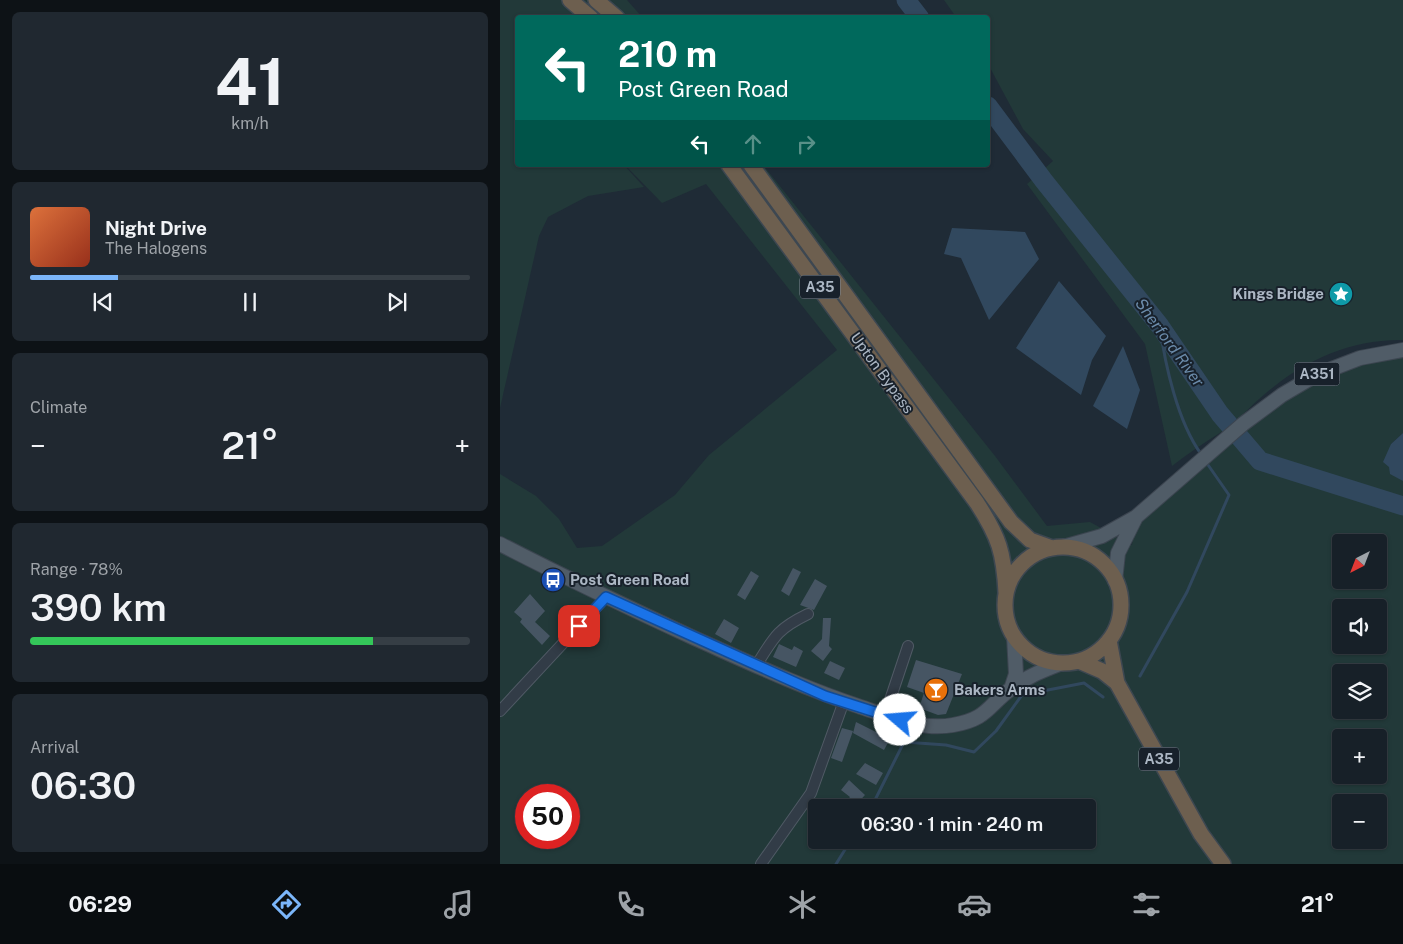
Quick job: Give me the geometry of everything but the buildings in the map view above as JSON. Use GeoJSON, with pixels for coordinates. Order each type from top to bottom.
{"type":"FeatureCollection","features":[{"type":"Feature","properties":{"kind":"highway"},"geometry":{"type":"LineString","coordinates":[[570,0],[588,15]]}},
{"type":"Feature","properties":{"kind":"highway"},"geometry":{"type":"LineString","coordinates":[[596,0],[614,15]]}},
{"type":"Feature","properties":{"kind":"highway","name":"Upton Bypass"},"geometry":{"type":"LineString","coordinates":[[730,167],[977,503],[995,531],[1005,565],[1006,594]]}},
{"type":"Feature","properties":{"kind":"highway","name":"Upton Bypass"},"geometry":{"type":"LineString","coordinates":[[752,167],[1011,522],[1030,540],[1058,548]]}},
{"type":"Feature","properties":{"kind":"highway"},"geometry":{"type":"LineString","coordinates":[[1058,548],[1078,549],[1090,554],[1104,566],[1115,581],[1120,596],[1117,626],[1109,640],[1096,653],[1079,661],[1062,663],[1044,660],[1027,650],[1014,636],[1008,623],[1005,608],[1006,594],[1018,569],[1033,556],[1058,548]]}},
{"type":"Feature","properties":{"kind":"highway","name":"A35"},"geometry":{"type":"LineString","coordinates":[[1109,640],[1117,684],[1201,834],[1223,864]]}},
{"type":"Feature","properties":{"kind":"highway","name":"A35"},"geometry":{"type":"LineString","coordinates":[[1079,661],[1102,672],[1117,684]]}},
{"type":"Feature","properties":{"kind":"main road","name":"A351"},"geometry":{"type":"LineString","coordinates":[[1058,548],[1102,536],[1136,517],[1243,424],[1282,395],[1316,374],[1360,358],[1403,350]]}},
{"type":"Feature","properties":{"kind":"main road","name":"A351"},"geometry":{"type":"LineString","coordinates":[[1115,581],[1118,553],[1136,517]]}},
{"type":"Feature","properties":{"kind":"main road"},"geometry":{"type":"LineString","coordinates":[[500,544],[606,597],[825,696],[885,715],[933,727],[953,725],[979,718],[1011,689],[1036,672],[1062,663]]}},
{"type":"Feature","properties":{"kind":"main road"},"geometry":{"type":"LineString","coordinates":[[1011,689],[1016,674],[1014,636]]}},
{"type":"Feature","properties":{"kind":"street"},"geometry":{"type":"LineString","coordinates":[[500,711],[606,597]]}},
{"type":"Feature","properties":{"kind":"street"},"geometry":{"type":"LineString","coordinates":[[756,666],[770,642],[784,626],[808,614]]}},
{"type":"Feature","properties":{"kind":"street"},"geometry":{"type":"LineString","coordinates":[[885,715],[908,646]]}},
{"type":"Feature","properties":{"kind":"street"},"geometry":{"type":"LineString","coordinates":[[761,864],[812,793],[844,701]]}},
{"type":"Feature","properties":{"kind":"green space"},"geometry":{"type":"Polygon","coordinates":[[[500,0],[627,0],[640,15],[515,15],[515,167],[626,167],[644,187],[588,196],[548,217],[539,236],[500,408],[500,0]]]}},
{"type":"Feature","properties":{"kind":"green space"},"geometry":{"type":"Polygon","coordinates":[[[944,0],[1403,0],[1403,340],[1365,343],[1313,361],[1281,381],[1229,427],[1172,466],[1145,344],[1027,184],[1053,161],[1023,129],[990,68],[990,15],[955,15],[944,0]]]}},
{"type":"Feature","properties":{"kind":"green space"},"geometry":{"type":"Polygon","coordinates":[[[627,167],[765,167],[995,456],[1047,526],[1090,522],[1132,545],[1133,531],[1143,520],[1217,453],[1271,410],[1299,391],[1328,375],[1358,364],[1403,355],[1403,433],[1391,444],[1389,467],[1403,481],[1403,864],[500,864],[500,474],[536,496],[559,519],[577,548],[602,546],[675,495],[709,455],[837,350],[706,184],[662,203],[627,167]]]}},
{"type":"Feature","properties":{"kind":"water"},"geometry":{"type":"Polygon","coordinates":[[[952,228],[1025,232],[1039,259],[989,320],[961,258],[944,254],[952,228]]]}},
{"type":"Feature","properties":{"kind":"water"},"geometry":{"type":"Polygon","coordinates":[[[1059,281],[1106,336],[1092,360],[1081,395],[1016,348],[1059,281]]]}},
{"type":"Feature","properties":{"kind":"water"},"geometry":{"type":"Polygon","coordinates":[[[1123,346],[1140,390],[1127,429],[1093,406],[1123,346]]]}},
{"type":"Feature","properties":{"kind":"water"},"geometry":{"type":"Polygon","coordinates":[[[1403,433],[1403,481],[1390,474],[1389,467],[1383,462],[1391,444],[1403,433]]]}},
{"type":"Feature","properties":{"kind":"waterway","name":"Sherford River"},"geometry":{"type":"LineString","coordinates":[[906,0],[918,15]]}},
{"type":"Feature","properties":{"kind":"waterway","name":"Sherford River"},"geometry":{"type":"LineString","coordinates":[[990,109],[1044,181],[1160,326],[1220,414],[1260,461],[1403,506]]}},
{"type":"Feature","properties":{"kind":"waterway"},"geometry":{"type":"LineString","coordinates":[[1160,326],[1169,376],[1179,410],[1201,454]]}},
{"type":"Feature","properties":{"kind":"waterway"},"geometry":{"type":"LineString","coordinates":[[1140,676],[1187,592],[1229,495],[1206,462]]}},
{"type":"Feature","properties":{"kind":"waterway"},"geometry":{"type":"LineString","coordinates":[[876,799],[904,742],[946,745],[974,752],[996,731],[1022,695],[1084,683],[1103,697]]}},
{"type":"Feature","properties":{"kind":"waterway"},"geometry":{"type":"LineString","coordinates":[[836,864],[845,849]]}},
{"type":"Feature","properties":{"kind":"place","name":"Kings Bridge"},"geometry":{"type":"Point","coordinates":[1341,294]}},
{"type":"Feature","properties":{"kind":"place","name":"Post Green Road"},"geometry":{"type":"Point","coordinates":[553,580]}},
{"type":"Feature","properties":{"kind":"place","name":"Bakers Arms"},"geometry":{"type":"Point","coordinates":[936,690]}},
{"type":"Feature","properties":{"kind":"route"},"geometry":{"type":"LineString","coordinates":[[579,626],[606,597],[825,696],[900,720]]}}]}
